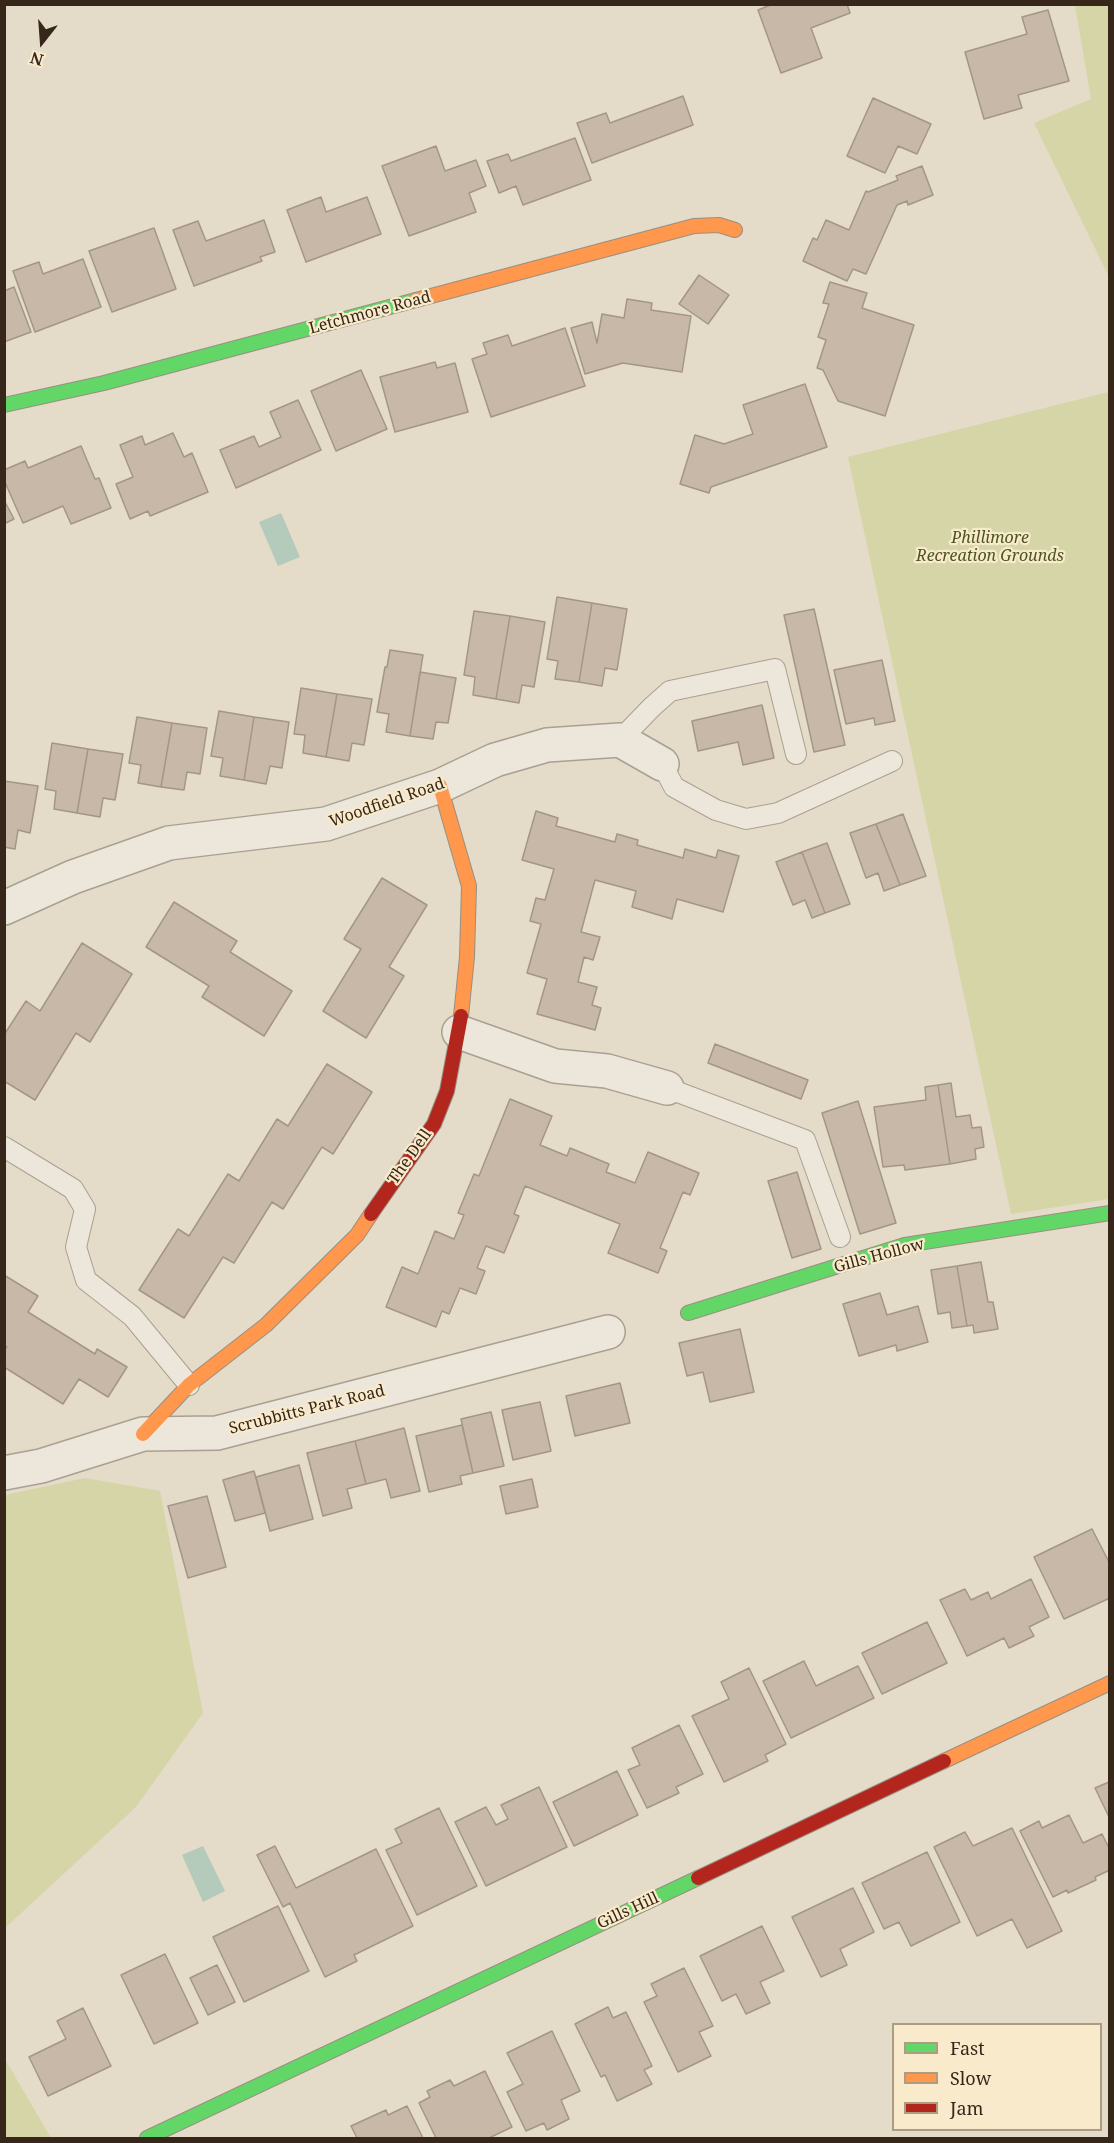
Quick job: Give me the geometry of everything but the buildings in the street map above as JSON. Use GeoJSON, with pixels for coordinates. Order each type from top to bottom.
{"type":"FeatureCollection","features":[{"type":"Feature","properties":{"kind":"street","name":"Letchmore Road"},"geometry":{"type":"LineString","coordinates":[[4,405],[104,383],[694,226],[719,225],[735,230]]}},
{"type":"Feature","properties":{"kind":"street"},"geometry":{"type":"LineString","coordinates":[[620,740],[662,764]]}},
{"type":"Feature","properties":{"kind":"street","name":"Woodfield Road"},"geometry":{"type":"LineString","coordinates":[[4,908],[73,877],[169,843],[326,824],[440,786],[495,760],[547,745],[620,740]]}},
{"type":"Feature","properties":{"kind":"street","name":"The Dell"},"geometry":{"type":"LineString","coordinates":[[143,1434],[189,1385],[266,1325],[357,1235],[434,1124],[447,1091],[459,1032],[467,957],[469,886],[440,786]]}},
{"type":"Feature","properties":{"kind":"street"},"geometry":{"type":"LineString","coordinates":[[459,1032],[555,1066],[607,1071],[667,1088]]}},
{"type":"Feature","properties":{"kind":"street","name":"Gills Hollow"},"geometry":{"type":"LineString","coordinates":[[688,1313],[905,1245],[1110,1213]]}},
{"type":"Feature","properties":{"kind":"street","name":"Scrubbitts Park Road"},"geometry":{"type":"LineString","coordinates":[[4,1473],[41,1466],[143,1434],[217,1433],[608,1332]]}},
{"type":"Feature","properties":{"kind":"street","name":"Gills Hill"},"geometry":{"type":"LineString","coordinates":[[147,2139],[1110,1683]]}},
{"type":"Feature","properties":{"kind":"lane"},"geometry":{"type":"LineString","coordinates":[[620,740],[652,706],[670,691],[775,669],[796,754]]}},
{"type":"Feature","properties":{"kind":"lane"},"geometry":{"type":"LineString","coordinates":[[662,764],[674,787],[716,810],[746,819],[778,813],[892,761]]}},
{"type":"Feature","properties":{"kind":"lane"},"geometry":{"type":"LineString","coordinates":[[667,1088],[805,1140],[840,1237]]}},
{"type":"Feature","properties":{"kind":"lane"},"geometry":{"type":"LineString","coordinates":[[4,1147],[73,1189],[85,1209],[76,1247],[86,1280],[132,1316],[189,1385]]}},
{"type":"Feature","properties":{"kind":"green space"},"geometry":{"type":"Polygon","coordinates":[[[1075,5],[1109,5],[1109,277],[1034,123],[1091,99],[1075,5]]]}},
{"type":"Feature","properties":{"kind":"green space","name":"Phillimore Recreation Grounds"},"geometry":{"type":"Polygon","coordinates":[[[1109,392],[1109,1199],[1011,1214],[848,457],[1109,392]]]}},
{"type":"Feature","properties":{"kind":"green space"},"geometry":{"type":"Polygon","coordinates":[[[85,1478],[160,1491],[203,1713],[136,1807],[5,1928],[5,1495],[85,1478]]]}},
{"type":"Feature","properties":{"kind":"green space"},"geometry":{"type":"Polygon","coordinates":[[[5,2059],[51,2138],[5,2138],[5,2059]]]}},
{"type":"Feature","properties":{"kind":"shaded area"},"geometry":{"type":"Polygon","coordinates":[[[281,513],[300,557],[278,566],[259,522],[281,513]]]}},
{"type":"Feature","properties":{"kind":"shaded area"},"geometry":{"type":"Polygon","coordinates":[[[203,1846],[225,1891],[203,1902],[182,1855],[203,1846]]]}},
{"type":"Feature","properties":{"kind":"traffic: fast"},"geometry":{"type":"LineString","coordinates":[[4,405],[104,383],[416,300]]}},
{"type":"Feature","properties":{"kind":"traffic: fast"},"geometry":{"type":"LineString","coordinates":[[688,1313],[905,1245],[1110,1213]]}},
{"type":"Feature","properties":{"kind":"traffic: fast"},"geometry":{"type":"LineString","coordinates":[[147,2138],[698,1878]]}},
{"type":"Feature","properties":{"kind":"traffic: slow"},"geometry":{"type":"LineString","coordinates":[[416,300],[694,226],[719,225],[735,230]]}},
{"type":"Feature","properties":{"kind":"traffic: slow"},"geometry":{"type":"LineString","coordinates":[[440,786],[469,886],[467,957],[461,1016]]}},
{"type":"Feature","properties":{"kind":"traffic: slow"},"geometry":{"type":"LineString","coordinates":[[143,1434],[189,1385],[266,1325],[357,1235],[371,1214]]}},
{"type":"Feature","properties":{"kind":"traffic: slow"},"geometry":{"type":"LineString","coordinates":[[944,1761],[1110,1683]]}},
{"type":"Feature","properties":{"kind":"traffic: jam"},"geometry":{"type":"LineString","coordinates":[[371,1214],[434,1124],[447,1091],[461,1016]]}},
{"type":"Feature","properties":{"kind":"traffic: jam"},"geometry":{"type":"LineString","coordinates":[[698,1878],[944,1761]]}}]}
